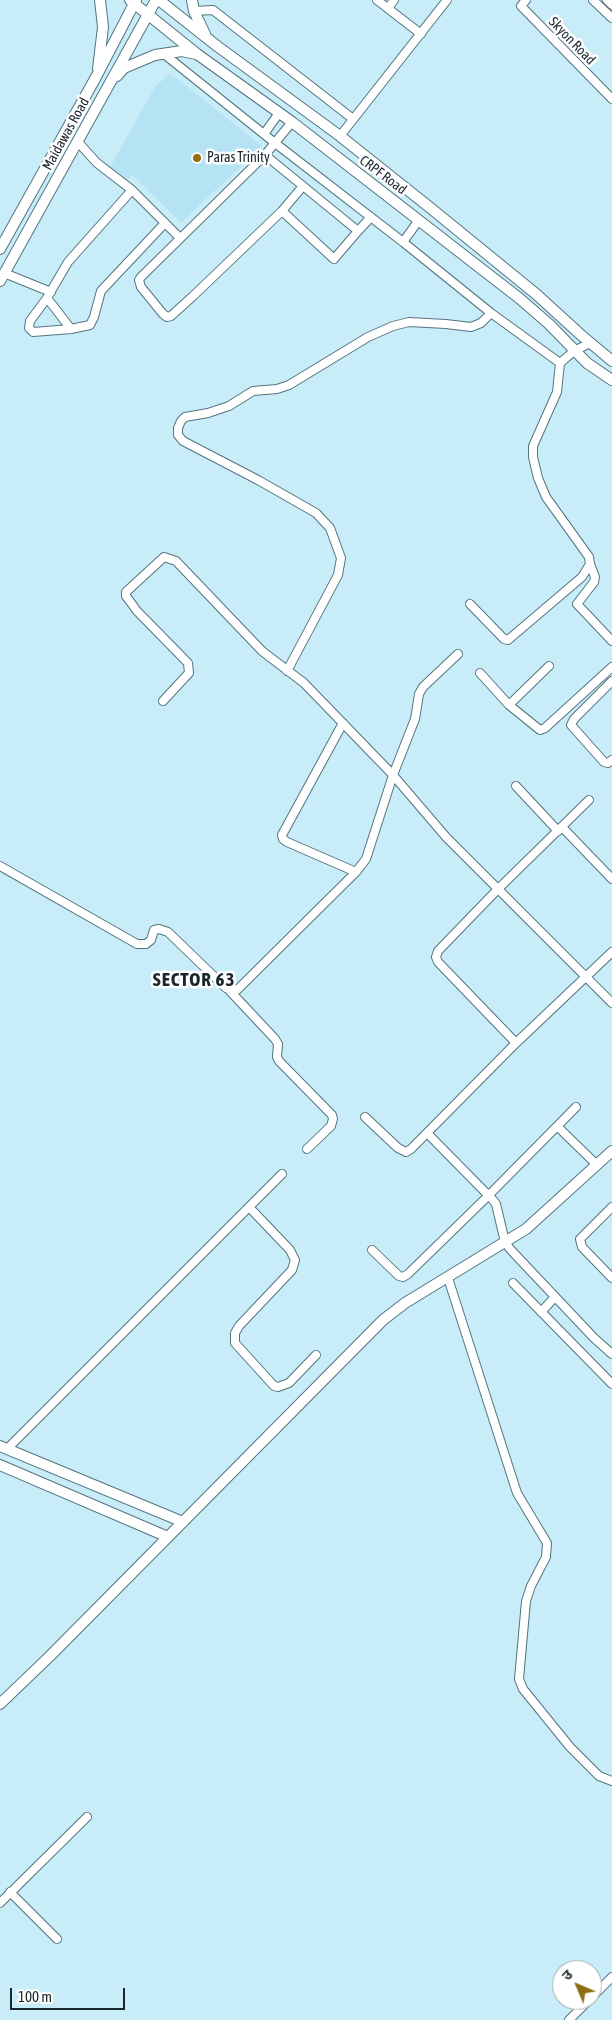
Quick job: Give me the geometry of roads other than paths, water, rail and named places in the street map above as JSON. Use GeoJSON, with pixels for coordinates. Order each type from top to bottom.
{"type":"FeatureCollection","features":[{"type":"Feature","properties":{"kind":"street"},"geometry":{"type":"LineString","coordinates":[[96,77],[103,27],[100,0]]}},
{"type":"Feature","properties":{"kind":"street"},"geometry":{"type":"LineString","coordinates":[[157,0],[341,137],[493,258],[612,361]]}},
{"type":"Feature","properties":{"kind":"street","name":"Maidawas Road"},"geometry":{"type":"LineString","coordinates":[[2,277],[147,14],[157,0]]}},
{"type":"Feature","properties":{"kind":"street"},"geometry":{"type":"LineString","coordinates":[[192,0],[194,11],[206,37]]}},
{"type":"Feature","properties":{"kind":"street"},"geometry":{"type":"LineString","coordinates":[[377,0],[421,34]]}},
{"type":"Feature","properties":{"kind":"street"},"geometry":{"type":"LineString","coordinates":[[388,8],[394,0]]}},
{"type":"Feature","properties":{"kind":"street"},"geometry":{"type":"LineString","coordinates":[[330,152],[447,0]]}},
{"type":"Feature","properties":{"kind":"street","name":"Skyon Road"},"geometry":{"type":"LineString","coordinates":[[526,0],[520,6],[612,99]]}},
{"type":"Feature","properties":{"kind":"street"},"geometry":{"type":"LineString","coordinates":[[592,0],[612,18]]}},
{"type":"Feature","properties":{"kind":"street"},"geometry":{"type":"LineString","coordinates":[[606,0],[612,5]]}},
{"type":"Feature","properties":{"kind":"street","name":"Maidawas Road"},"geometry":{"type":"LineString","coordinates":[[0,250],[96,77],[133,1]]}},
{"type":"Feature","properties":{"kind":"street","name":"CRPF Road"},"geometry":{"type":"LineString","coordinates":[[133,1],[197,54],[292,122],[519,298],[549,324],[587,363],[612,380]]}},
{"type":"Feature","properties":{"kind":"street"},"geometry":{"type":"LineString","coordinates":[[194,11],[213,10],[353,120]]}},
{"type":"Feature","properties":{"kind":"street"},"geometry":{"type":"LineString","coordinates":[[108,86],[124,68],[155,55],[182,52],[197,54]]}},
{"type":"Feature","properties":{"kind":"street"},"geometry":{"type":"LineString","coordinates":[[164,54],[491,313],[560,363]]}},
{"type":"Feature","properties":{"kind":"street"},"geometry":{"type":"LineString","coordinates":[[264,134],[279,113]]}},
{"type":"Feature","properties":{"kind":"street"},"geometry":{"type":"LineString","coordinates":[[292,122],[265,155],[139,280],[141,287],[163,314],[167,317],[171,316],[282,211],[303,186]]}},
{"type":"Feature","properties":{"kind":"street"},"geometry":{"type":"LineString","coordinates":[[77,141],[97,163],[132,190],[180,238]]}},
{"type":"Feature","properties":{"kind":"street"},"geometry":{"type":"LineString","coordinates":[[265,155],[358,231]]}},
{"type":"Feature","properties":{"kind":"street"},"geometry":{"type":"LineString","coordinates":[[132,190],[68,262],[30,321],[29,328],[33,332],[71,329],[90,325],[101,292],[165,223]]}},
{"type":"Feature","properties":{"kind":"street"},"geometry":{"type":"LineString","coordinates":[[282,211],[334,259],[371,217]]}},
{"type":"Feature","properties":{"kind":"street"},"geometry":{"type":"LineString","coordinates":[[402,242],[419,220]]}},
{"type":"Feature","properties":{"kind":"street"},"geometry":{"type":"LineString","coordinates":[[2,277],[49,294],[71,329]]}},
{"type":"Feature","properties":{"kind":"street"},"geometry":{"type":"LineString","coordinates":[[288,671],[338,575],[341,558],[333,535],[327,522],[316,513],[183,441],[177,431],[181,421],[185,418],[208,414],[229,406],[253,391],[277,389],[289,385],[368,337],[393,326],[409,322],[474,327],[491,313]]}},
{"type":"Feature","properties":{"kind":"street"},"geometry":{"type":"LineString","coordinates":[[590,343],[574,351],[560,363],[557,392],[533,446],[533,457],[538,478],[546,497],[589,557],[595,577],[594,582],[576,604],[612,641]]}},
{"type":"Feature","properties":{"kind":"street"},"geometry":{"type":"LineString","coordinates":[[164,702],[189,673],[188,663],[137,611],[126,596],[126,592],[164,557],[176,561],[262,651],[304,683],[393,776],[446,837],[497,890],[612,1003]]}},
{"type":"Feature","properties":{"kind":"street"},"geometry":{"type":"LineString","coordinates":[[470,604],[504,639],[508,640],[582,577],[590,564]]}},
{"type":"Feature","properties":{"kind":"street"},"geometry":{"type":"LineString","coordinates":[[229,990],[237,990],[241,987],[356,872],[370,852],[393,776],[415,719],[419,694],[423,687],[458,654]]}},
{"type":"Feature","properties":{"kind":"street"},"geometry":{"type":"LineString","coordinates":[[509,706],[549,666]]}},
{"type":"Feature","properties":{"kind":"street"},"geometry":{"type":"LineString","coordinates":[[480,673],[509,706],[540,730],[545,728],[612,667]]}},
{"type":"Feature","properties":{"kind":"street"},"geometry":{"type":"LineString","coordinates":[[612,681],[571,724],[604,762],[612,760]]}},
{"type":"Feature","properties":{"kind":"street"},"geometry":{"type":"LineString","coordinates":[[343,723],[282,835],[283,839],[287,842],[356,872]]}},
{"type":"Feature","properties":{"kind":"street"},"geometry":{"type":"LineString","coordinates":[[516,786],[612,879]]}},
{"type":"Feature","properties":{"kind":"street"},"geometry":{"type":"LineString","coordinates":[[516,1043],[438,962],[436,957],[438,951],[497,890],[589,800]]}},
{"type":"Feature","properties":{"kind":"street"},"geometry":{"type":"LineString","coordinates":[[0,866],[137,944],[146,944],[151,940],[154,930],[159,928],[168,932],[229,990],[275,1039],[279,1061],[332,1115],[331,1126],[307,1149]]}},
{"type":"Feature","properties":{"kind":"street"},"geometry":{"type":"LineString","coordinates":[[365,1117],[402,1151],[406,1152],[412,1149],[516,1043],[612,952]]}},
{"type":"Feature","properties":{"kind":"street"},"geometry":{"type":"LineString","coordinates":[[372,1250],[395,1274],[404,1277],[558,1127],[576,1107]]}},
{"type":"Feature","properties":{"kind":"street"},"geometry":{"type":"LineString","coordinates":[[558,1127],[597,1166]]}},
{"type":"Feature","properties":{"kind":"street"},"geometry":{"type":"LineString","coordinates":[[427,1133],[496,1204],[505,1242],[594,1338],[612,1354]]}},
{"type":"Feature","properties":{"kind":"street"},"geometry":{"type":"LineString","coordinates":[[0,1704],[383,1320],[405,1303],[537,1221],[611,1155]]}},
{"type":"Feature","properties":{"kind":"street"},"geometry":{"type":"LineString","coordinates":[[183,1522],[4,1447],[282,1174]]}},
{"type":"Feature","properties":{"kind":"street"},"geometry":{"type":"LineString","coordinates":[[249,1207],[290,1250],[295,1260],[292,1270],[239,1326],[234,1333],[234,1343],[274,1386],[278,1387],[289,1383],[316,1355]]}},
{"type":"Feature","properties":{"kind":"street"},"geometry":{"type":"LineString","coordinates":[[612,1208],[580,1238],[580,1243],[612,1278]]}},
{"type":"Feature","properties":{"kind":"street"},"geometry":{"type":"LineString","coordinates":[[448,1278],[521,1502],[547,1543],[548,1553],[531,1586],[526,1601],[519,1679],[528,1695],[570,1747],[599,1776],[612,1781]]}},
{"type":"Feature","properties":{"kind":"street"},"geometry":{"type":"LineString","coordinates":[[513,1284],[612,1384]]}},
{"type":"Feature","properties":{"kind":"street"},"geometry":{"type":"LineString","coordinates":[[541,1312],[555,1297]]}},
{"type":"Feature","properties":{"kind":"street"},"geometry":{"type":"LineString","coordinates":[[0,1465],[168,1537]]}},
{"type":"Feature","properties":{"kind":"street"},"geometry":{"type":"LineString","coordinates":[[0,1903],[87,1817]]}},
{"type":"Feature","properties":{"kind":"street"},"geometry":{"type":"LineString","coordinates":[[10,1892],[57,1939]]}},
{"type":"Feature","properties":{"kind":"street"},"geometry":{"type":"LineString","coordinates":[[602,1986],[612,1977]]}},
{"type":"Feature","properties":{"kind":"street"},"geometry":{"type":"LineString","coordinates":[[570,2020],[580,2010]]}},
{"type":"Feature","properties":{"kind":"place","name":"Paras Trinity"},"geometry":{"type":"Point","coordinates":[197,158]}},
{"type":"Feature","properties":{"kind":"district","name":"SECTOR 63"},"geometry":{"type":"Point","coordinates":[194,980]}}]}
